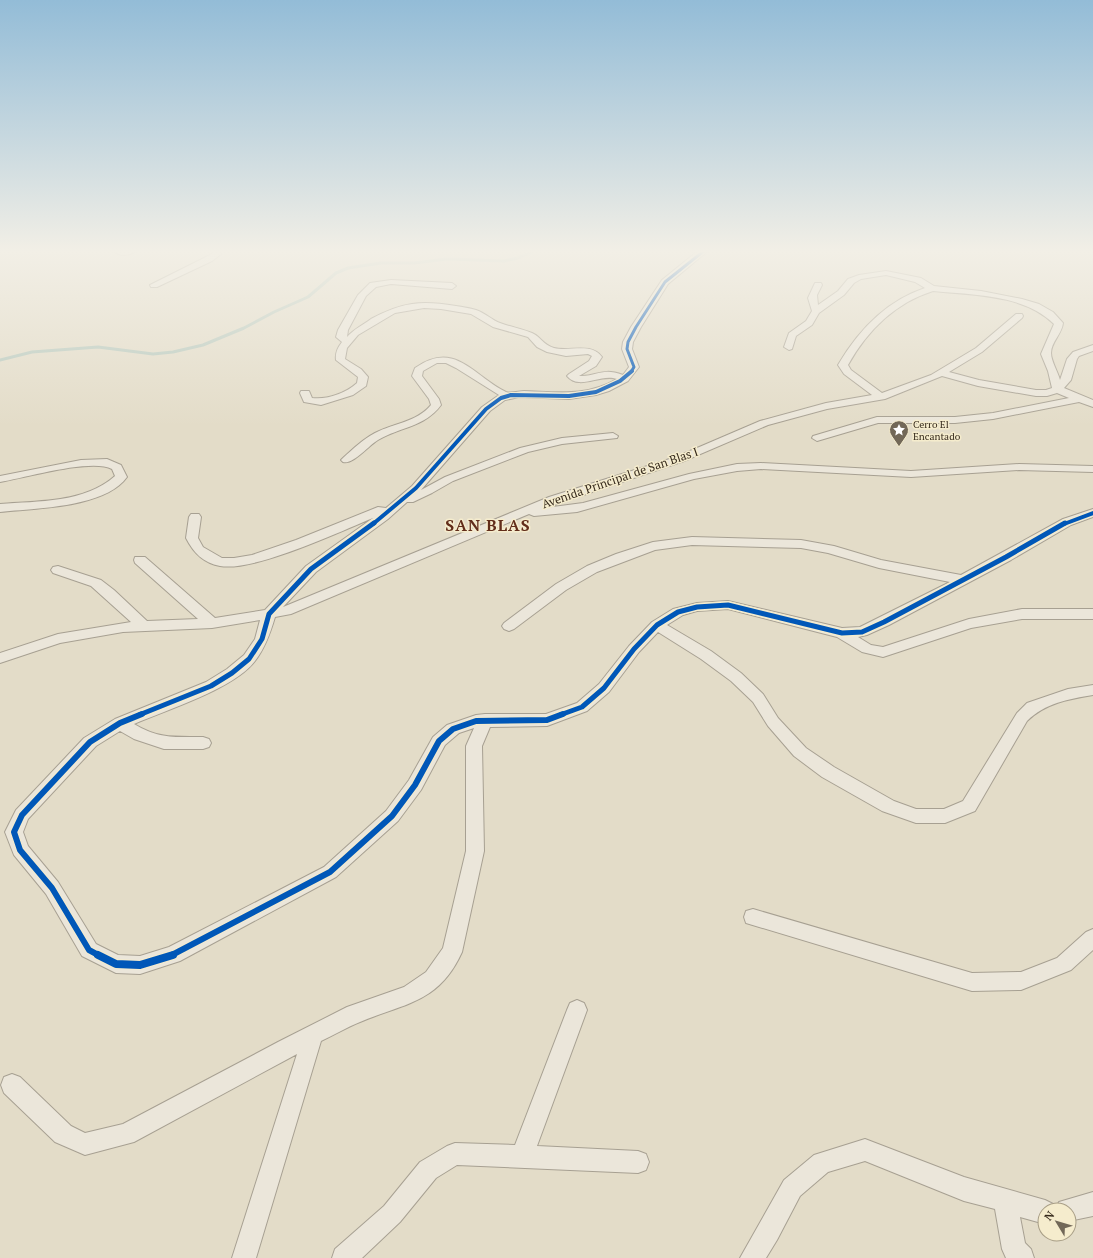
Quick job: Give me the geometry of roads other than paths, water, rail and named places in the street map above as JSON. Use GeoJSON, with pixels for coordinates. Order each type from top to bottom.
{"type":"FeatureCollection","features":[{"type":"Feature","properties":{"kind":"street"},"geometry":{"type":"LineString","coordinates":[[347,341],[341,337],[343,330],[355,309]]}},
{"type":"Feature","properties":{"kind":"street"},"geometry":{"type":"LineString","coordinates":[[305,393],[308,400],[320,402],[349,393],[362,384],[362,377],[358,371],[341,360],[340,356],[343,347],[355,333],[392,311],[402,309]]}},
{"type":"Feature","properties":{"kind":"street"},"geometry":{"type":"LineString","coordinates":[[457,309],[481,315],[496,325],[527,333],[531,335],[540,345],[550,350],[566,353],[590,351],[595,354],[597,357],[595,362],[572,376],[576,379],[582,380],[608,374],[625,379]]}},
{"type":"Feature","properties":{"kind":"street"},"geometry":{"type":"LineString","coordinates":[[648,309],[628,342],[627,349],[634,367],[631,374],[625,379],[607,389],[593,394],[577,396],[520,394],[506,396],[497,400],[486,409],[416,488],[384,516],[311,568],[269,614],[262,639],[249,659],[232,673],[211,686],[120,723],[90,742],[22,815],[14,832],[20,850],[52,888],[89,950],[116,964],[140,965],[173,955],[330,872],[392,816],[415,785],[439,741],[453,729],[476,721],[485,720],[547,720],[582,706],[604,688],[634,649],[657,625],[678,612],[697,607],[728,605],[842,633],[862,632],[963,580],[1066,522],[1093,513]]}},
{"type":"Feature","properties":{"kind":"street"},"geometry":{"type":"LineString","coordinates":[[789,347],[792,334],[809,323],[816,311],[819,309]]}},
{"type":"Feature","properties":{"kind":"street"},"geometry":{"type":"LineString","coordinates":[[881,397],[846,372],[843,365],[851,349],[872,326],[892,309]]}},
{"type":"Feature","properties":{"kind":"street"},"geometry":{"type":"LineString","coordinates":[[1042,309],[1055,317],[1059,322],[1059,328],[1050,340],[1046,354],[1057,389],[1093,404]]}},
{"type":"Feature","properties":{"kind":"street","name":"Avenida Principal de San Blas I"},"geometry":{"type":"LineString","coordinates":[[0,658],[58,639],[123,627],[212,623],[286,611],[553,500],[680,459],[764,423],[826,406],[881,397],[934,377],[979,350],[1019,316]]}},
{"type":"Feature","properties":{"kind":"street"},"geometry":{"type":"LineString","coordinates":[[940,373],[960,379],[1036,393],[1047,393],[1057,389],[1066,380],[1072,359],[1076,354],[1093,348]]}},
{"type":"Feature","properties":{"kind":"street"},"geometry":{"type":"LineString","coordinates":[[347,460],[369,440],[422,419],[432,411],[436,405],[434,399],[417,376],[418,370],[425,365],[436,361],[446,360],[456,362],[506,396]]}},
{"type":"Feature","properties":{"kind":"street"},"geometry":{"type":"LineString","coordinates":[[817,438],[877,420],[962,419],[993,416],[1078,399]]}},
{"type":"Feature","properties":{"kind":"street"},"geometry":{"type":"LineString","coordinates":[[856,401],[877,420]]}},
{"type":"Feature","properties":{"kind":"street"},"geometry":{"type":"LineString","coordinates":[[195,517],[192,538],[200,551],[221,562],[238,563],[334,530],[428,491],[449,479],[524,450],[562,441],[613,436]]}},
{"type":"Feature","properties":{"kind":"street"},"geometry":{"type":"LineString","coordinates":[[0,479],[81,463],[106,462],[117,467],[122,477],[116,484],[99,492],[73,500],[0,508]]}},
{"type":"Feature","properties":{"kind":"street"},"geometry":{"type":"LineString","coordinates":[[524,512],[552,511],[582,507],[700,473],[740,467],[761,466],[911,474],[1019,467],[1093,469]]}},
{"type":"Feature","properties":{"kind":"street"},"geometry":{"type":"LineString","coordinates":[[509,626],[561,588],[592,569],[653,546],[692,541],[801,544],[830,549],[879,564],[963,580]]}},
{"type":"Feature","properties":{"kind":"street"},"geometry":{"type":"LineString","coordinates":[[140,560],[212,623]]}},
{"type":"Feature","properties":{"kind":"street"},"geometry":{"type":"LineString","coordinates":[[58,570],[96,583],[109,593],[144,626]]}},
{"type":"Feature","properties":{"kind":"street"},"geometry":{"type":"LineString","coordinates":[[842,633],[867,649],[883,652],[969,624],[1022,614],[1093,614]]}},
{"type":"Feature","properties":{"kind":"street"},"geometry":{"type":"LineString","coordinates":[[657,625],[706,655],[736,677],[758,698],[773,722],[800,752],[828,772],[888,806],[916,816],[945,816],[969,806],[1022,718],[1032,708],[1068,694],[1093,690]]}},
{"type":"Feature","properties":{"kind":"street"},"geometry":{"type":"LineString","coordinates":[[12,1085],[63,1134],[85,1144],[126,1134],[354,1014],[410,994],[433,979],[452,952],[475,852],[474,746],[485,720]]}},
{"type":"Feature","properties":{"kind":"street"},"geometry":{"type":"LineString","coordinates":[[120,723],[140,735],[164,743],[203,743]]}},
{"type":"Feature","properties":{"kind":"street"},"geometry":{"type":"LineString","coordinates":[[754,917],[972,982],[1021,981],[1064,964],[1093,938]]}},
{"type":"Feature","properties":{"kind":"street"},"geometry":{"type":"LineString","coordinates":[[522,1157],[577,1010]]}},
{"type":"Feature","properties":{"kind":"street"},"geometry":{"type":"LineString","coordinates":[[244,1258],[313,1035]]}},
{"type":"Feature","properties":{"kind":"street"},"geometry":{"type":"LineString","coordinates":[[752,1258],[769,1232],[792,1188],[822,1163],[865,1150],[964,1189],[1037,1210]]}},
{"type":"Feature","properties":{"kind":"street"},"geometry":{"type":"LineString","coordinates":[[344,1258],[392,1214],[428,1170],[455,1154],[638,1162]]}},
{"type":"Feature","properties":{"kind":"street"},"geometry":{"type":"LineString","coordinates":[[1005,1201],[1014,1249],[1022,1258]]}},
{"type":"Feature","properties":{"kind":"street"},"geometry":{"type":"LineString","coordinates":[[1077,1208],[1093,1204]]}},
{"type":"Feature","properties":{"kind":"waterway"},"geometry":{"type":"LineString","coordinates":[[0,360],[32,352],[98,347],[153,354],[173,352],[203,345],[244,328],[281,309]]}},
{"type":"Feature","properties":{"kind":"place","name":"Cerro El Encantado"},"geometry":{"type":"Point","coordinates":[899,447]}},
{"type":"Feature","properties":{"kind":"district","name":"SAN BLAS"},"geometry":{"type":"Point","coordinates":[488,525]}}]}
